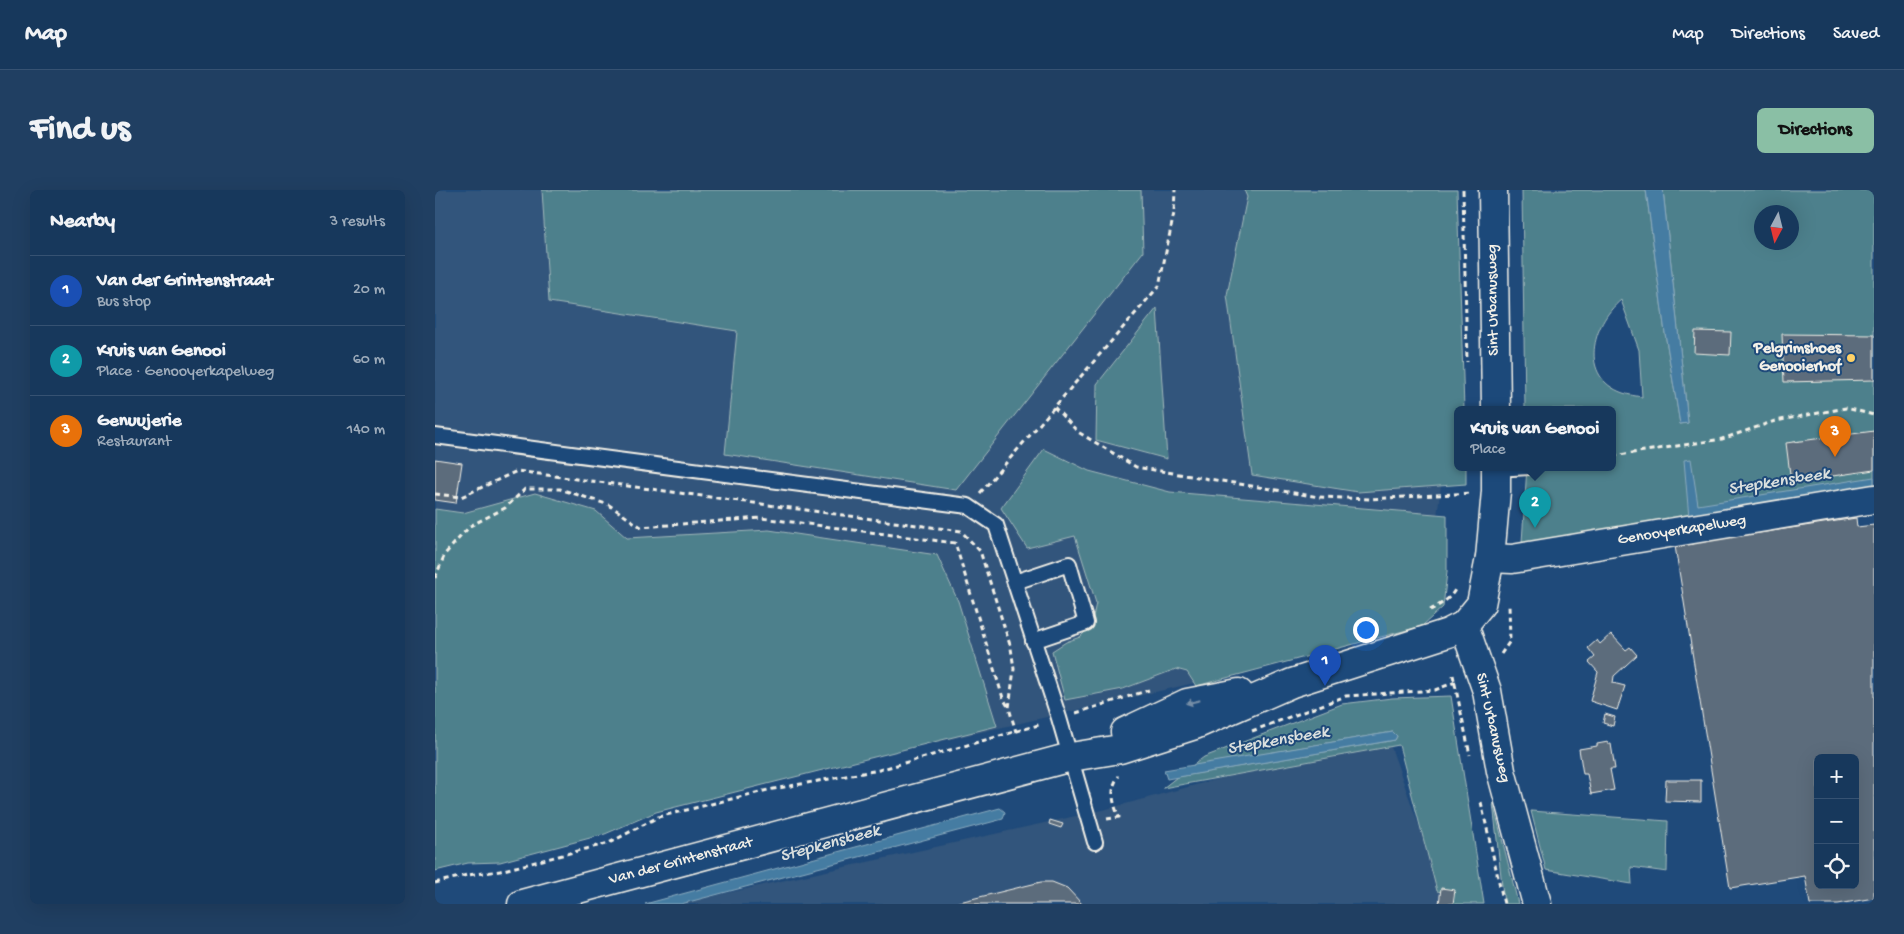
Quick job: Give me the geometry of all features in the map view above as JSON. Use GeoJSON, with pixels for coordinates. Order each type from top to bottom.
{"type":"FeatureCollection","features":[{"type":"Feature","properties":{"kind":"street","name":"Sint Urbanusweg"},"geometry":{"type":"LineString","coordinates":[[1493,190],[1495,406]]}},
{"type":"Feature","properties":{"kind":"street"},"geometry":{"type":"LineString","coordinates":[[1464,625],[1481,604],[1490,558],[1496,476]]}},
{"type":"Feature","properties":{"kind":"street","name":"Genooyerkapelweg"},"geometry":{"type":"LineString","coordinates":[[1490,558],[1512,559],[1874,499]]}},
{"type":"Feature","properties":{"kind":"street","name":"Sint Urbanusweg"},"geometry":{"type":"LineString","coordinates":[[1464,625],[1487,691],[1501,771],[1537,904]]}},
{"type":"Feature","properties":{"kind":"street","name":"Van der Grintenstraat"},"geometry":{"type":"LineString","coordinates":[[522,904],[1071,757],[1187,703],[1293,683],[1447,633],[1464,625]]}},
{"type":"Feature","properties":{"kind":"lane"},"geometry":{"type":"LineString","coordinates":[[435,436],[968,506],[996,525],[1059,718],[1095,842]]}},
{"type":"Feature","properties":{"kind":"lane"},"geometry":{"type":"LineString","coordinates":[[1496,476],[1514,471]]}},
{"type":"Feature","properties":{"kind":"lane"},"geometry":{"type":"LineString","coordinates":[[1015,582],[1069,564],[1086,623],[1033,641]]}},
{"type":"Feature","properties":{"kind":"path"},"geometry":{"type":"LineString","coordinates":[[968,506],[1159,286],[1173,213],[1175,190]]}},
{"type":"Feature","properties":{"kind":"path"},"geometry":{"type":"LineString","coordinates":[[1463,190],[1468,369]]}},
{"type":"Feature","properties":{"kind":"path"},"geometry":{"type":"LineString","coordinates":[[1055,407],[1078,432],[1136,467],[1319,497],[1370,499],[1496,476]]}},
{"type":"Feature","properties":{"kind":"path"},"geometry":{"type":"LineString","coordinates":[[1616,456],[1722,439],[1775,421],[1846,408],[1874,415]]}},
{"type":"Feature","properties":{"kind":"path"},"geometry":{"type":"LineString","coordinates":[[435,494],[461,497],[517,471],[961,531],[979,551],[1011,648],[1015,669],[1009,708]]}},
{"type":"Feature","properties":{"kind":"path"},"geometry":{"type":"LineString","coordinates":[[435,578],[445,554],[470,526],[505,508],[525,489],[560,489],[609,505],[641,527],[761,518],[955,543],[1003,698],[1009,708],[1016,732]]}},
{"type":"Feature","properties":{"kind":"path"},"geometry":{"type":"LineString","coordinates":[[1438,606],[1455,591],[1457,582]]}},
{"type":"Feature","properties":{"kind":"path"},"geometry":{"type":"LineString","coordinates":[[1377,693],[1435,690],[1454,683],[1504,652],[1510,641],[1508,597]]}},
{"type":"Feature","properties":{"kind":"path"},"geometry":{"type":"LineString","coordinates":[[435,883],[467,875],[500,871],[609,842],[658,817],[768,790],[879,770],[1016,732],[1153,689]]}},
{"type":"Feature","properties":{"kind":"path"},"geometry":{"type":"LineString","coordinates":[[1089,823],[1119,817],[1113,794],[1114,781],[1122,772]]}},
{"type":"Feature","properties":{"kind":"shaded area"},"geometry":{"type":"Polygon","coordinates":[[[435,190],[1440,190],[1443,472],[1426,597],[1294,660],[435,858],[435,190]]]}},
{"type":"Feature","properties":{"kind":"shaded area"},"geometry":{"type":"Polygon","coordinates":[[[1646,190],[1663,190],[1688,423],[1680,424],[1665,333],[1646,190]]]}},
{"type":"Feature","properties":{"kind":"shaded area"},"geometry":{"type":"Polygon","coordinates":[[[1691,459],[1698,505],[1874,477],[1874,487],[1689,518],[1684,460],[1691,459]]]}},
{"type":"Feature","properties":{"kind":"shaded area"},"geometry":{"type":"Polygon","coordinates":[[[1393,732],[1397,736],[1395,740],[1167,779],[1164,770],[1393,732]]]}},
{"type":"Feature","properties":{"kind":"shaded area"},"geometry":{"type":"Polygon","coordinates":[[[1386,733],[1447,904],[677,904],[1103,810],[1386,733]]]}},
{"type":"Feature","properties":{"kind":"shaded area"},"geometry":{"type":"Polygon","coordinates":[[[1000,808],[1005,812],[1003,819],[681,904],[645,904],[1000,808]]]}},
{"type":"Feature","properties":{"kind":"green space"},"geometry":{"type":"Polygon","coordinates":[[[542,190],[1141,190],[1143,252],[956,490],[725,454],[737,331],[549,302],[542,190]]]}},
{"type":"Feature","properties":{"kind":"green space"},"geometry":{"type":"Polygon","coordinates":[[[1244,190],[1457,190],[1464,406],[1454,406],[1454,471],[1466,471],[1466,484],[1358,492],[1252,475],[1227,295],[1247,197],[1244,190]]]}},
{"type":"Feature","properties":{"kind":"green space"},"geometry":{"type":"Polygon","coordinates":[[[1522,190],[1646,190],[1665,333],[1680,424],[1688,423],[1663,190],[1874,190],[1874,492],[1535,546],[1522,542],[1527,471],[1616,471],[1616,406],[1525,406],[1522,190]],[[1621,300],[1603,322],[1597,336],[1594,350],[1595,363],[1600,375],[1609,385],[1623,393],[1642,397],[1639,350],[1621,300]]]}},
{"type":"Feature","properties":{"kind":"green space"},"geometry":{"type":"Polygon","coordinates":[[[1157,308],[1167,459],[1096,440],[1097,384],[1157,308]]]}},
{"type":"Feature","properties":{"kind":"green space"},"geometry":{"type":"Polygon","coordinates":[[[1044,449],[1089,471],[1170,492],[1447,515],[1447,572],[1443,607],[1422,626],[1196,686],[1187,672],[1176,669],[1123,689],[1065,700],[1052,651],[1066,642],[1080,637],[1089,628],[1096,603],[1075,536],[1027,548],[1001,508],[1044,449]]]}},
{"type":"Feature","properties":{"kind":"green space"},"geometry":{"type":"Polygon","coordinates":[[[535,493],[596,511],[627,538],[769,530],[937,555],[958,601],[997,726],[656,812],[605,834],[500,862],[468,863],[435,871],[435,509],[463,513],[535,493]]]}},
{"type":"Feature","properties":{"kind":"green space"},"geometry":{"type":"Polygon","coordinates":[[[1451,696],[1484,904],[1449,904],[1451,894],[1437,891],[1399,745],[1163,788],[1177,777],[1395,740],[1397,736],[1393,732],[1192,766],[1204,757],[1342,704],[1392,698],[1451,696]]]}},
{"type":"Feature","properties":{"kind":"green space"},"geometry":{"type":"Polygon","coordinates":[[[1493,803],[1516,895],[1518,904],[1504,904],[1493,803]]]}},
{"type":"Feature","properties":{"kind":"green space"},"geometry":{"type":"Polygon","coordinates":[[[1531,811],[1668,821],[1667,872],[1631,867],[1632,884],[1546,870],[1531,811]]]}},
{"type":"Feature","properties":{"kind":"building"},"geometry":{"type":"Polygon","coordinates":[[[1695,331],[1731,332],[1730,355],[1694,353],[1695,331]]]}},
{"type":"Feature","properties":{"kind":"building"},"geometry":{"type":"Polygon","coordinates":[[[1782,334],[1874,335],[1874,380],[1784,382],[1782,334]]]}},
{"type":"Feature","properties":{"kind":"building"},"geometry":{"type":"Polygon","coordinates":[[[1874,431],[1874,470],[1791,482],[1786,443],[1874,431]]]}},
{"type":"Feature","properties":{"kind":"building"},"geometry":{"type":"Polygon","coordinates":[[[435,459],[462,463],[456,503],[435,500],[435,459]]]}},
{"type":"Feature","properties":{"kind":"building"},"geometry":{"type":"Polygon","coordinates":[[[1856,518],[1857,527],[1874,525],[1874,898],[1838,904],[1810,904],[1805,876],[1730,888],[1675,546],[1856,518]]]}},
{"type":"Feature","properties":{"kind":"building"},"geometry":{"type":"Polygon","coordinates":[[[1611,634],[1626,650],[1630,647],[1637,655],[1614,676],[1613,683],[1625,686],[1617,710],[1590,701],[1598,672],[1589,662],[1595,657],[1588,648],[1597,640],[1600,644],[1611,634]]]}},
{"type":"Feature","properties":{"kind":"building"},"geometry":{"type":"Polygon","coordinates":[[[1605,714],[1615,717],[1613,726],[1603,723],[1605,714]]]}},
{"type":"Feature","properties":{"kind":"building"},"geometry":{"type":"Polygon","coordinates":[[[1608,742],[1608,744],[1611,744],[1615,769],[1610,769],[1614,790],[1591,794],[1587,774],[1583,774],[1579,749],[1608,742]]]}},
{"type":"Feature","properties":{"kind":"building"},"geometry":{"type":"Polygon","coordinates":[[[1666,780],[1701,780],[1701,802],[1665,801],[1666,780]]]}},
{"type":"Feature","properties":{"kind":"building"},"geometry":{"type":"Polygon","coordinates":[[[1050,820],[1063,824],[1061,828],[1049,824],[1050,820]]]}},
{"type":"Feature","properties":{"kind":"building"},"geometry":{"type":"Polygon","coordinates":[[[1041,882],[1052,882],[1067,888],[1082,904],[951,904],[1041,882]]]}},
{"type":"Feature","properties":{"kind":"building"},"geometry":{"type":"Polygon","coordinates":[[[1441,888],[1455,890],[1453,904],[1439,904],[1441,888]]]}},
{"type":"Feature","properties":{"kind":"place","name":"Pelgrimshoes Genooierhof"},"geometry":{"type":"Point","coordinates":[1851,358]}},
{"type":"Feature","properties":{"kind":"place","name":"Genuujerie"},"geometry":{"type":"Point","coordinates":[1835,457]}},
{"type":"Feature","properties":{"kind":"place","name":"Kruis van Genooi"},"geometry":{"type":"Point","coordinates":[1535,528]}},
{"type":"Feature","properties":{"kind":"place","name":"Van der Grintenstraat"},"geometry":{"type":"Point","coordinates":[1325,686]}},
{"type":"Feature","properties":{"kind":"water label","name":"Stepkensbeek"},"geometry":{"type":"Point","coordinates":[1779,482]}},
{"type":"Feature","properties":{"kind":"water label","name":"Stepkensbeek"},"geometry":{"type":"Point","coordinates":[1278,741]}},
{"type":"Feature","properties":{"kind":"water label","name":"Stepkensbeek"},"geometry":{"type":"Point","coordinates":[830,844]}}]}
